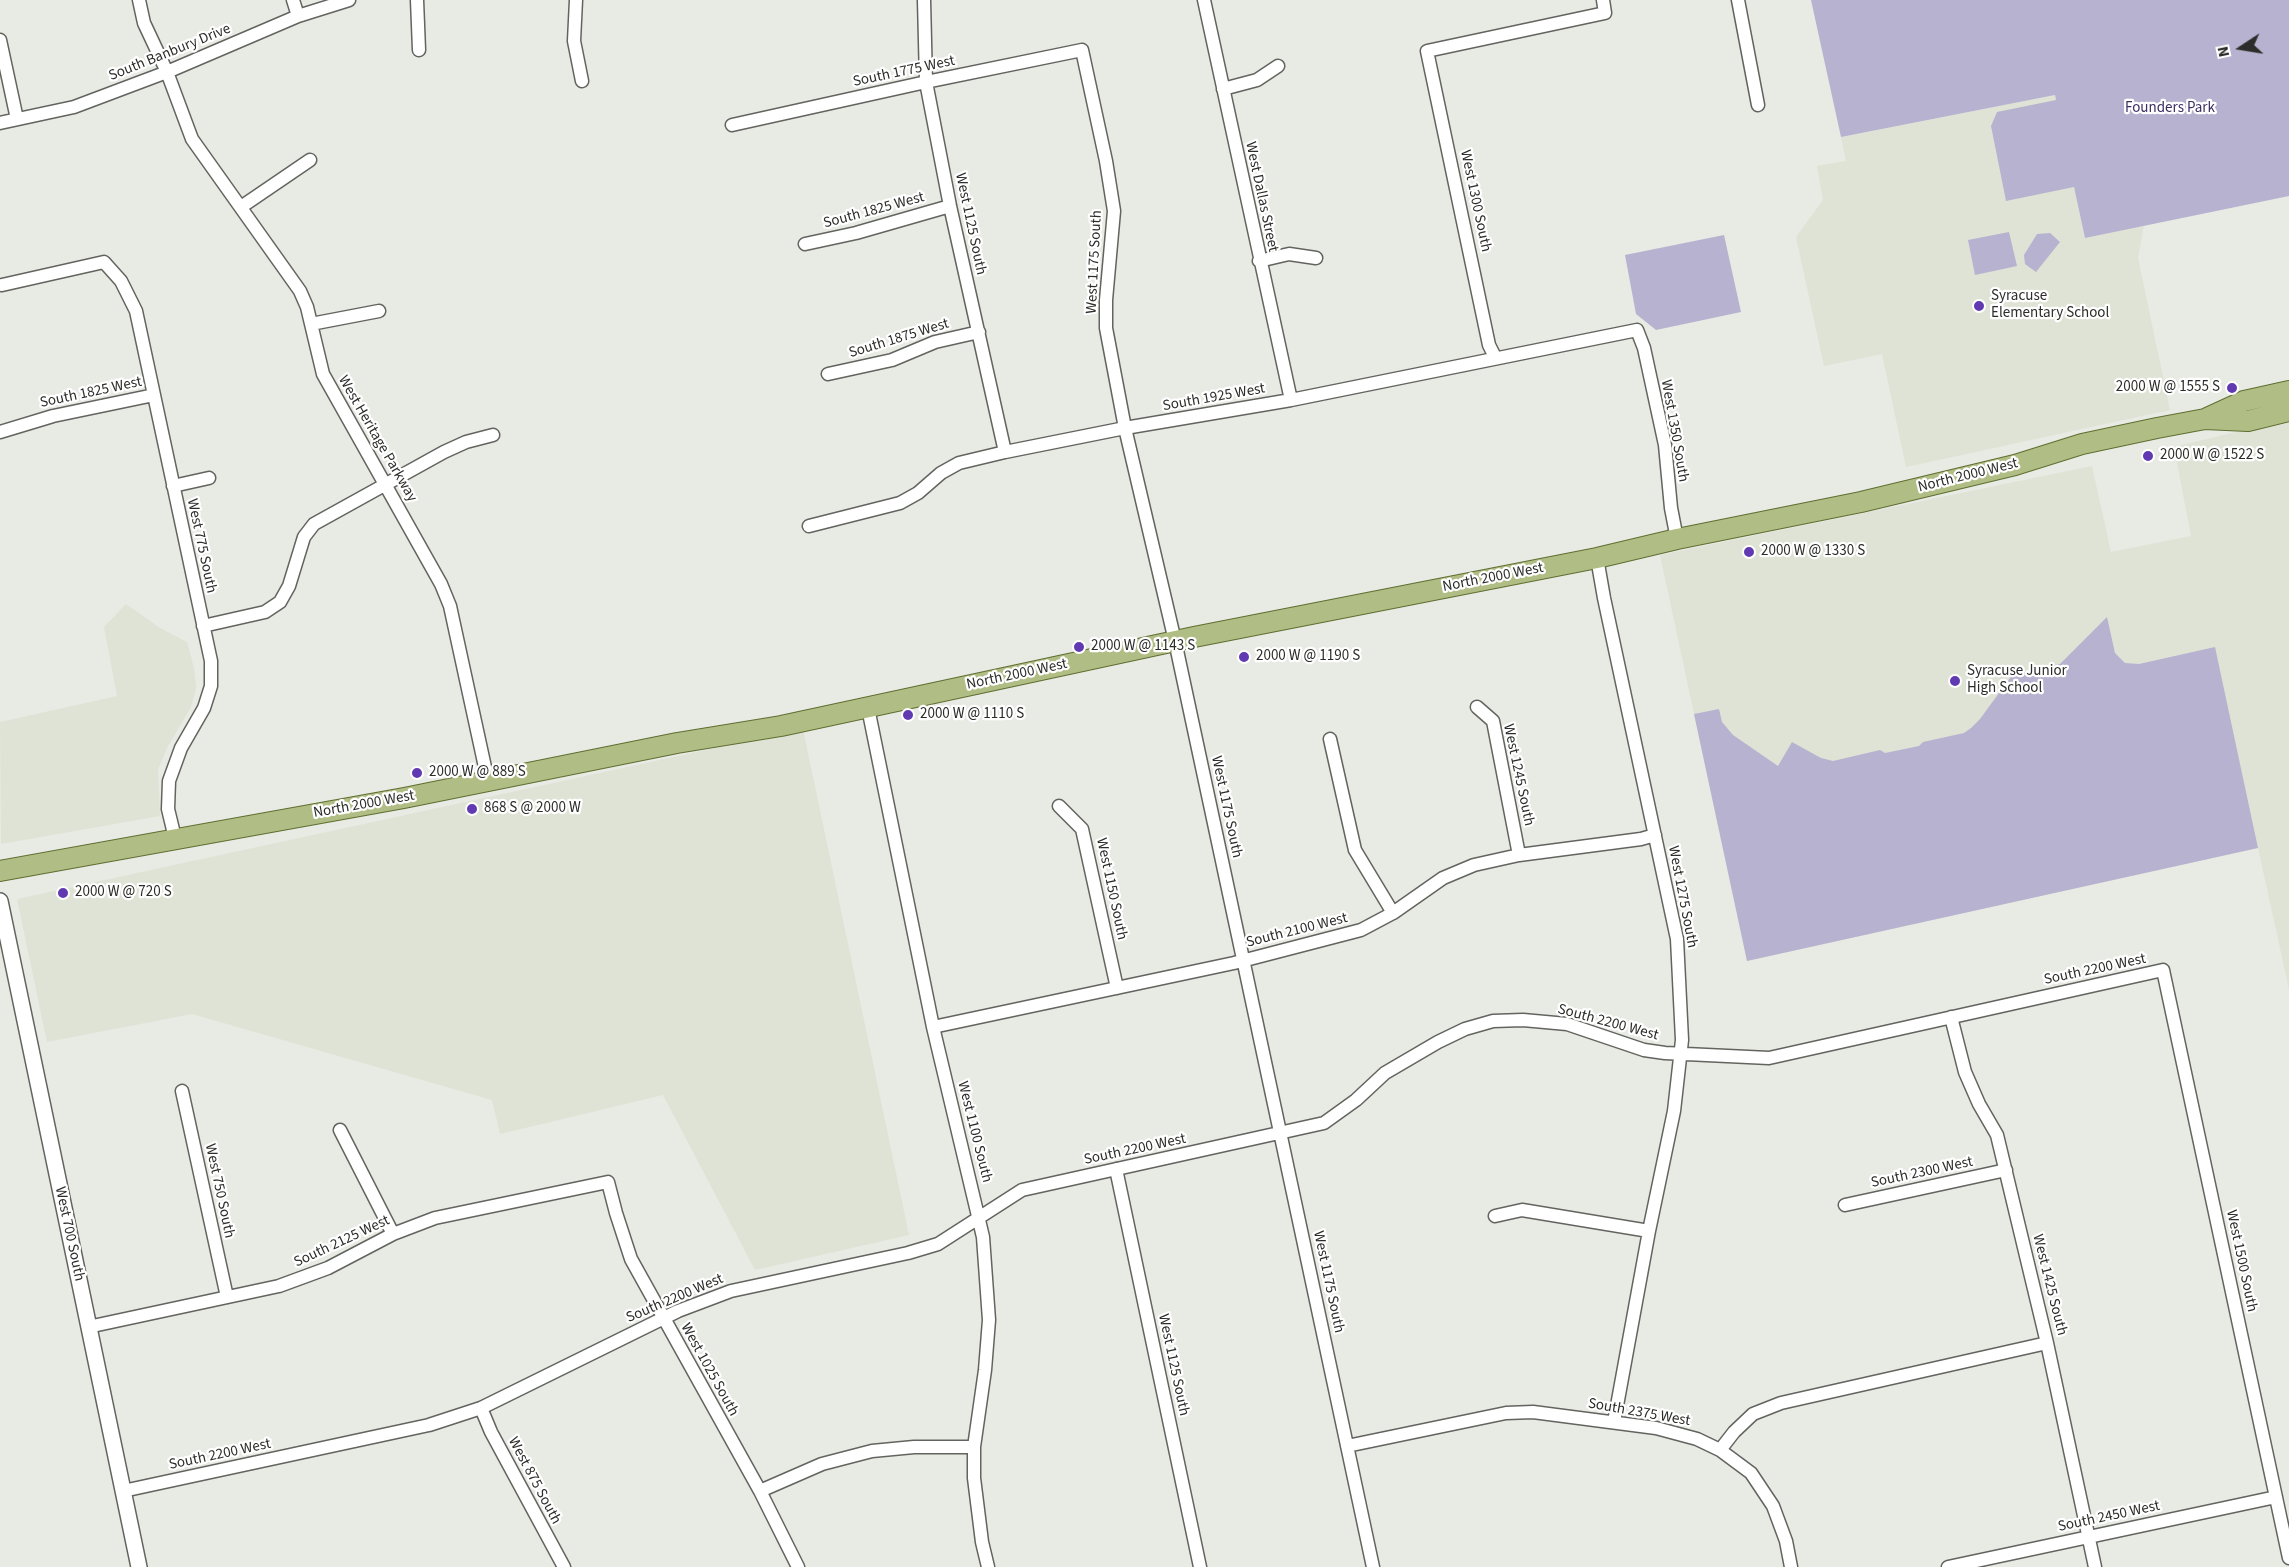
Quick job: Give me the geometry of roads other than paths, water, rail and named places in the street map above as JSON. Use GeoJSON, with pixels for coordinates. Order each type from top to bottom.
{"type":"FeatureCollection","features":[{"type":"Feature","properties":{"kind":"main road"},"geometry":{"type":"LineString","coordinates":[[2205,419],[2244,401],[2289,391]]}},
{"type":"Feature","properties":{"kind":"main road"},"geometry":{"type":"LineString","coordinates":[[2205,419],[2248,421],[2289,411]]}},
{"type":"Feature","properties":{"kind":"main road","name":"North 2000 West"},"geometry":{"type":"LineString","coordinates":[[0,871],[404,798],[677,743],[781,726],[1175,641],[1597,558],[1912,490],[2014,465],[2082,444],[2205,419]]}},
{"type":"Feature","properties":{"kind":"street","name":"West Heritage Parkway"},"geometry":{"type":"LineString","coordinates":[[139,0],[144,23],[167,72],[192,139],[300,291],[311,324],[322,374],[433,569],[450,606],[488,781]]}},
{"type":"Feature","properties":{"kind":"street"},"geometry":{"type":"LineString","coordinates":[[292,0],[298,16]]}},
{"type":"Feature","properties":{"kind":"street","name":"South Banbury Drive"},"geometry":{"type":"LineString","coordinates":[[0,123],[74,107],[167,72],[298,16],[349,0]]}},
{"type":"Feature","properties":{"kind":"street"},"geometry":{"type":"LineString","coordinates":[[417,0],[419,50]]}},
{"type":"Feature","properties":{"kind":"street"},"geometry":{"type":"LineString","coordinates":[[576,0],[573,41],[582,81]]}},
{"type":"Feature","properties":{"kind":"street","name":"West 1125 South"},"geometry":{"type":"LineString","coordinates":[[924,0],[926,82],[950,206],[1005,452]]}},
{"type":"Feature","properties":{"kind":"street","name":"West Dallas Street"},"geometry":{"type":"LineString","coordinates":[[1204,0],[1291,400]]}},
{"type":"Feature","properties":{"kind":"street"},"geometry":{"type":"LineString","coordinates":[[1738,0],[1758,105]]}},
{"type":"Feature","properties":{"kind":"street","name":"West 1300 South"},"geometry":{"type":"LineString","coordinates":[[1495,357],[1489,345],[1427,51],[1604,6]]}},
{"type":"Feature","properties":{"kind":"street"},"geometry":{"type":"LineString","coordinates":[[0,39],[18,119]]}},
{"type":"Feature","properties":{"kind":"street","name":"South 1775 West"},"geometry":{"type":"LineString","coordinates":[[732,125],[1082,50]]}},
{"type":"Feature","properties":{"kind":"street","name":"West 1175 South"},"geometry":{"type":"LineString","coordinates":[[1082,50],[1114,211],[1106,300],[1106,328],[1125,428],[1175,641],[1373,1567]]}},
{"type":"Feature","properties":{"kind":"street"},"geometry":{"type":"LineString","coordinates":[[1223,89],[1257,80],[1278,66]]}},
{"type":"Feature","properties":{"kind":"street"},"geometry":{"type":"LineString","coordinates":[[241,207],[310,160]]}},
{"type":"Feature","properties":{"kind":"street","name":"South 1825 West"},"geometry":{"type":"LineString","coordinates":[[805,244],[856,233],[950,206]]}},
{"type":"Feature","properties":{"kind":"street"},"geometry":{"type":"LineString","coordinates":[[1259,261],[1289,254],[1316,258]]}},
{"type":"Feature","properties":{"kind":"street","name":"West 775 South"},"geometry":{"type":"LineString","coordinates":[[2,285],[104,262],[121,281],[136,311],[211,661],[211,686],[204,708],[172,769],[168,809],[175,838]]}},
{"type":"Feature","properties":{"kind":"street"},"geometry":{"type":"LineString","coordinates":[[311,324],[379,311]]}},
{"type":"Feature","properties":{"kind":"street","name":"South 1925 West"},"geometry":{"type":"LineString","coordinates":[[810,526],[900,503],[918,494],[941,473],[959,463],[1005,452],[1125,428],[1291,400],[1636,330]]}},
{"type":"Feature","properties":{"kind":"street","name":"West 1350 South"},"geometry":{"type":"LineString","coordinates":[[1636,330],[1644,348],[1665,445],[1671,508],[1677,539]]}},
{"type":"Feature","properties":{"kind":"street","name":"South 1875 West"},"geometry":{"type":"LineString","coordinates":[[828,374],[892,360],[934,342],[979,332]]}},
{"type":"Feature","properties":{"kind":"street","name":"South 1825 West"},"geometry":{"type":"LineString","coordinates":[[0,432],[53,416],[154,395]]}},
{"type":"Feature","properties":{"kind":"street"},"geometry":{"type":"LineString","coordinates":[[203,626],[265,612],[274,607],[286,594],[304,537],[309,529],[321,520],[444,452],[466,442],[494,435]]}},
{"type":"Feature","properties":{"kind":"street"},"geometry":{"type":"LineString","coordinates":[[173,486],[208,478]]}},
{"type":"Feature","properties":{"kind":"street","name":"West 1275 South"},"geometry":{"type":"LineString","coordinates":[[1597,558],[1677,939],[1682,1040],[1674,1111],[1649,1231],[1614,1422]]}},
{"type":"Feature","properties":{"kind":"street","name":"West 1245 South"},"geometry":{"type":"LineString","coordinates":[[1477,707],[1493,721],[1519,855]]}},
{"type":"Feature","properties":{"kind":"street","name":"West 1100 South"},"geometry":{"type":"LineString","coordinates":[[868,708],[933,1027],[983,1237],[989,1320],[985,1370],[974,1447],[974,1478],[982,1542],[988,1567]]}},
{"type":"Feature","properties":{"kind":"street"},"geometry":{"type":"LineString","coordinates":[[1330,739],[1355,850],[1393,913]]}},
{"type":"Feature","properties":{"kind":"street","name":"West 1150 South"},"geometry":{"type":"LineString","coordinates":[[1059,806],[1082,830],[1117,988]]}},
{"type":"Feature","properties":{"kind":"street","name":"South 2100 West"},"geometry":{"type":"LineString","coordinates":[[933,1027],[1243,960],[1361,930],[1393,913],[1443,878],[1474,865],[1519,855],[1655,835]]}},
{"type":"Feature","properties":{"kind":"street","name":"West 700 South"},"geometry":{"type":"LineString","coordinates":[[0,901],[139,1567]]}},
{"type":"Feature","properties":{"kind":"street","name":"South 2200 West"},"geometry":{"type":"LineString","coordinates":[[123,1491],[429,1425],[481,1408],[663,1318],[731,1291],[908,1253],[938,1244],[979,1220],[1022,1190],[1324,1124],[1356,1100],[1385,1073],[1456,1033],[1493,1021],[1523,1020],[1568,1024],[1644,1050],[1680,1055],[1769,1058],[2163,970]]}},
{"type":"Feature","properties":{"kind":"street","name":"West 1500 South"},"geometry":{"type":"LineString","coordinates":[[2163,970],[2289,1558]]}},
{"type":"Feature","properties":{"kind":"street","name":"West 1425 South"},"geometry":{"type":"LineString","coordinates":[[1951,1017],[1965,1072],[1979,1104],[1997,1135],[2047,1343],[2095,1567]]}},
{"type":"Feature","properties":{"kind":"street","name":"West 750 South"},"geometry":{"type":"LineString","coordinates":[[182,1091],[227,1297]]}},
{"type":"Feature","properties":{"kind":"street"},"geometry":{"type":"LineString","coordinates":[[340,1130],[393,1234]]}},
{"type":"Feature","properties":{"kind":"street","name":"West 1125 South"},"geometry":{"type":"LineString","coordinates":[[1116,1169],[1200,1567]]}},
{"type":"Feature","properties":{"kind":"street","name":"South 2300 West"},"geometry":{"type":"LineString","coordinates":[[1845,1205],[2006,1170]]}},
{"type":"Feature","properties":{"kind":"street","name":"South 2125 West"},"geometry":{"type":"LineString","coordinates":[[88,1327],[279,1286],[328,1268],[393,1234],[435,1218],[608,1182]]}},
{"type":"Feature","properties":{"kind":"street","name":"West 1025 South"},"geometry":{"type":"LineString","coordinates":[[608,1182],[615,1212],[631,1259],[760,1491],[798,1567]]}},
{"type":"Feature","properties":{"kind":"street"},"geometry":{"type":"LineString","coordinates":[[1495,1216],[1522,1210],[1649,1231]]}},
{"type":"Feature","properties":{"kind":"street"},"geometry":{"type":"LineString","coordinates":[[1791,1567],[1786,1541],[1773,1506],[1750,1473],[1720,1450],[1734,1432],[1753,1414],[1780,1403],[2047,1343]]}},
{"type":"Feature","properties":{"kind":"street","name":"West 875 South"},"geometry":{"type":"LineString","coordinates":[[481,1408],[491,1432],[564,1567]]}},
{"type":"Feature","properties":{"kind":"street","name":"South 2375 West"},"geometry":{"type":"LineString","coordinates":[[1347,1446],[1506,1413],[1533,1412],[1656,1428],[1696,1439],[1720,1450]]}},
{"type":"Feature","properties":{"kind":"street"},"geometry":{"type":"LineString","coordinates":[[760,1491],[822,1464],[872,1451],[914,1447],[974,1447]]}},
{"type":"Feature","properties":{"kind":"street","name":"South 2450 West"},"geometry":{"type":"LineString","coordinates":[[1948,1567],[2276,1497]]}},
{"type":"Feature","properties":{"kind":"place","name":"Syracuse Elementary School"},"geometry":{"type":"Point","coordinates":[1979,306]}},
{"type":"Feature","properties":{"kind":"place","name":"2000 W @ 1555 S"},"geometry":{"type":"Point","coordinates":[2232,388]}},
{"type":"Feature","properties":{"kind":"place","name":"2000 W @ 1522 S"},"geometry":{"type":"Point","coordinates":[2148,456]}},
{"type":"Feature","properties":{"kind":"place","name":"2000 W @ 1330 S"},"geometry":{"type":"Point","coordinates":[1749,552]}},
{"type":"Feature","properties":{"kind":"place","name":"2000 W @ 1143 S"},"geometry":{"type":"Point","coordinates":[1079,647]}},
{"type":"Feature","properties":{"kind":"place","name":"2000 W @ 1190 S"},"geometry":{"type":"Point","coordinates":[1244,657]}},
{"type":"Feature","properties":{"kind":"place","name":"Syracuse Junior High School"},"geometry":{"type":"Point","coordinates":[1955,681]}},
{"type":"Feature","properties":{"kind":"place","name":"2000 W @ 1110 S"},"geometry":{"type":"Point","coordinates":[908,715]}},
{"type":"Feature","properties":{"kind":"place","name":"2000 W @ 889 S"},"geometry":{"type":"Point","coordinates":[417,773]}},
{"type":"Feature","properties":{"kind":"place","name":"868 S @ 2000 W"},"geometry":{"type":"Point","coordinates":[472,809]}},
{"type":"Feature","properties":{"kind":"place","name":"2000 W @ 720 S"},"geometry":{"type":"Point","coordinates":[63,893]}},
{"type":"Feature","properties":{"kind":"park label","name":"Founders Park"},"geometry":{"type":"Point","coordinates":[2170,109]}}]}
